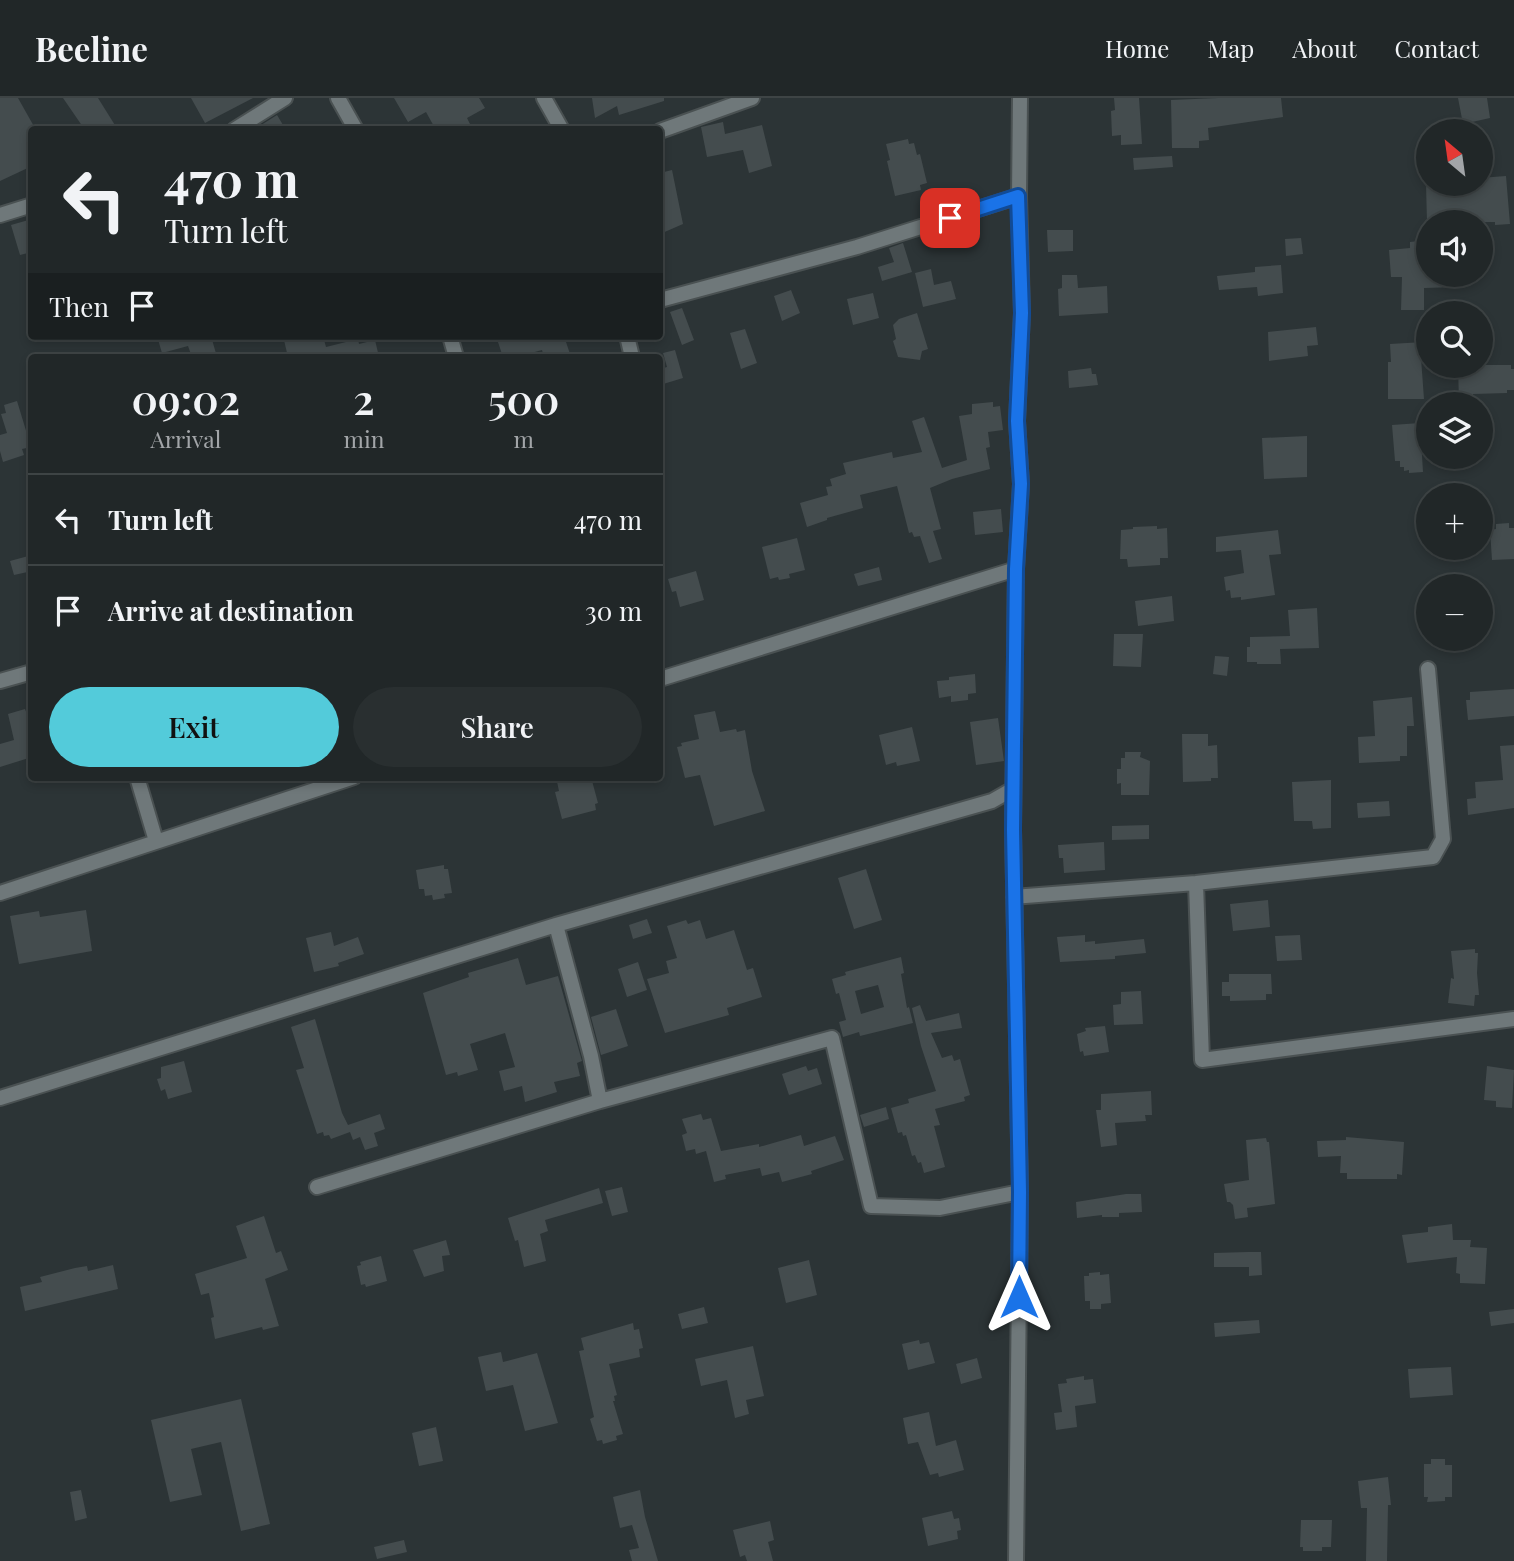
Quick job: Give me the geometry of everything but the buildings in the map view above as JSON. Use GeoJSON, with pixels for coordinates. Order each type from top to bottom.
{"type":"FeatureCollection","features":[{"type":"Feature","properties":{"kind":"street"},"geometry":{"type":"LineString","coordinates":[[240,126],[285,98]]}},
{"type":"Feature","properties":{"kind":"street"},"geometry":{"type":"LineString","coordinates":[[338,98],[354,126]]}},
{"type":"Feature","properties":{"kind":"street"},"geometry":{"type":"LineString","coordinates":[[544,98],[560,126]]}},
{"type":"Feature","properties":{"kind":"street"},"geometry":{"type":"LineString","coordinates":[[663,130],[752,98]]}},
{"type":"Feature","properties":{"kind":"street"},"geometry":{"type":"LineString","coordinates":[[1016,1561],[1020,1192],[1013,789],[1016,569],[1021,484],[1017,421],[1022,313],[1018,196],[1020,98]]}},
{"type":"Feature","properties":{"kind":"street"},"geometry":{"type":"LineString","coordinates":[[663,299],[857,247],[1018,196]]}},
{"type":"Feature","properties":{"kind":"street"},"geometry":{"type":"LineString","coordinates":[[0,215],[28,206]]}},
{"type":"Feature","properties":{"kind":"street"},"geometry":{"type":"LineString","coordinates":[[663,678],[1016,569]]}},
{"type":"Feature","properties":{"kind":"street"},"geometry":{"type":"LineString","coordinates":[[1014,897],[1196,883],[1433,857],[1443,839],[1428,669]]}},
{"type":"Feature","properties":{"kind":"street"},"geometry":{"type":"LineString","coordinates":[[0,681],[28,673]]}},
{"type":"Feature","properties":{"kind":"street"},"geometry":{"type":"LineString","coordinates":[[138,781],[156,841]]}},
{"type":"Feature","properties":{"kind":"street"},"geometry":{"type":"LineString","coordinates":[[0,893],[342,781]]}},
{"type":"Feature","properties":{"kind":"street"},"geometry":{"type":"LineString","coordinates":[[0,1098],[556,925],[992,801],[1013,789]]}},
{"type":"Feature","properties":{"kind":"street"},"geometry":{"type":"LineString","coordinates":[[1196,883],[1202,1060],[1514,1019]]}},
{"type":"Feature","properties":{"kind":"street"},"geometry":{"type":"LineString","coordinates":[[556,925],[591,1056],[600,1101]]}},
{"type":"Feature","properties":{"kind":"street"},"geometry":{"type":"LineString","coordinates":[[317,1187],[600,1101],[832,1038],[871,1206],[940,1208],[1020,1192]]}},
{"type":"Feature","properties":{"kind":"route"},"geometry":{"type":"LineString","coordinates":[[950,218],[1018,196],[1022,313],[1017,421],[1021,484],[1016,569],[1013,830],[1020,1192],[1019,1297]]}}]}
